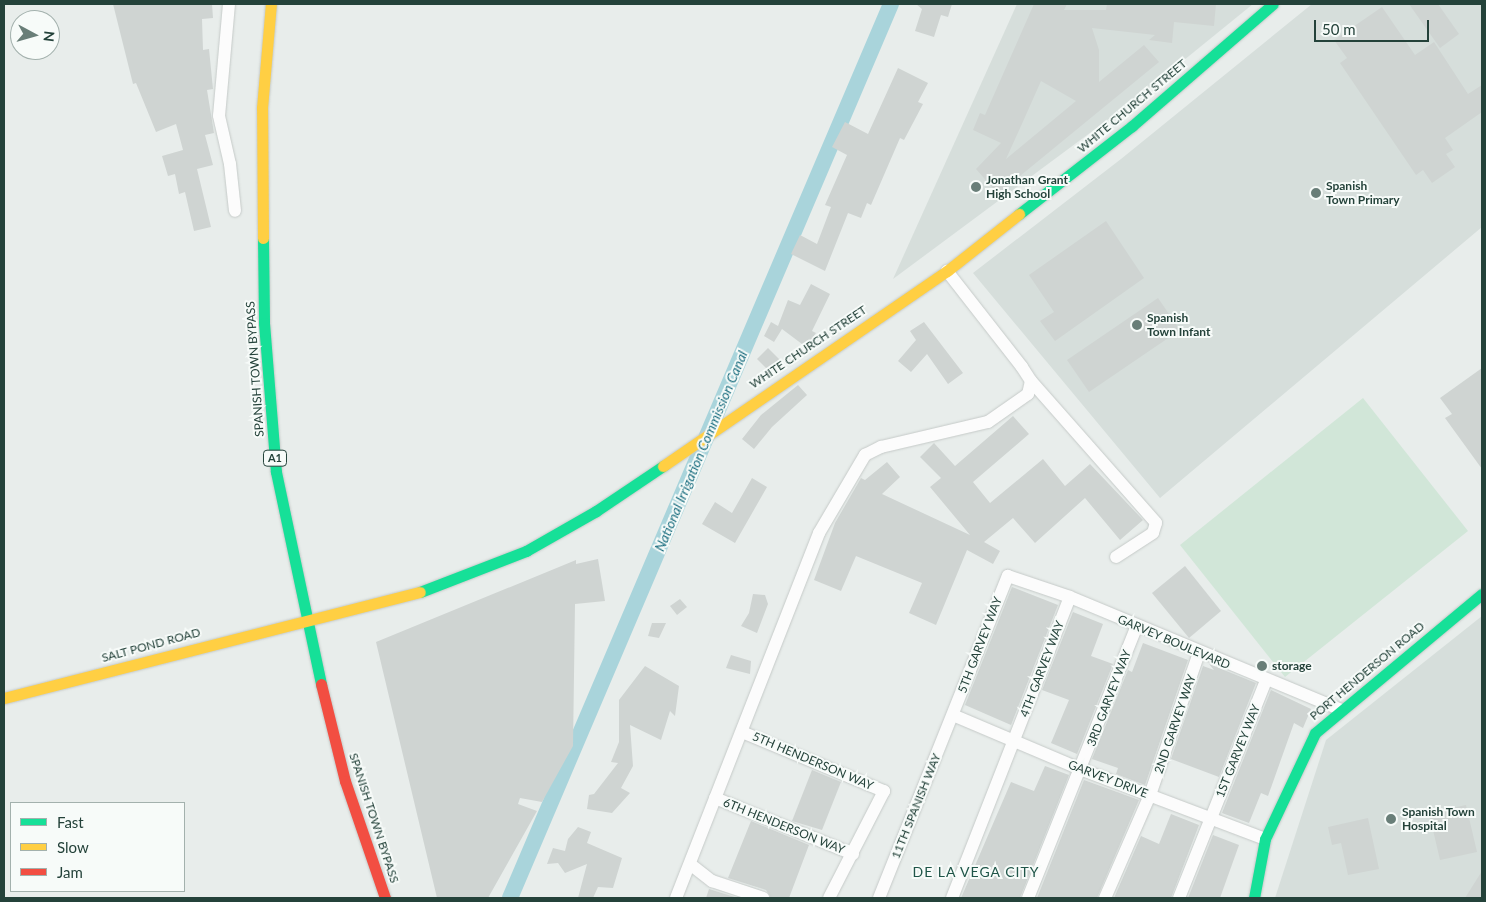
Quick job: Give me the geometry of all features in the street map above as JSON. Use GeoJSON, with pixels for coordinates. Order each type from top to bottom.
{"type":"FeatureCollection","features":[{"type":"Feature","properties":{"kind":"street"},"geometry":{"type":"LineString","coordinates":[[229,4],[219,116],[230,164],[235,211]]}},
{"type":"Feature","properties":{"kind":"street","name":"SPANISH TOWN BYPASS"},"geometry":{"type":"LineString","coordinates":[[271,4],[262,108],[264,322],[276,472],[306,620],[345,781],[385,898]]}},
{"type":"Feature","properties":{"kind":"street","name":"WHITE CHURCH STREET"},"geometry":{"type":"LineString","coordinates":[[306,620],[418,593],[526,551],[596,511],[947,270],[1132,126],[1273,4]]}},
{"type":"Feature","properties":{"kind":"street"},"geometry":{"type":"LineString","coordinates":[[947,270],[1031,381],[1156,523],[1153,533],[1116,556]]}},
{"type":"Feature","properties":{"kind":"street"},"geometry":{"type":"LineString","coordinates":[[676,898],[819,533],[864,455],[881,448],[988,422],[1028,394],[1031,381]]}},
{"type":"Feature","properties":{"kind":"street","name":"GARVEY BOULEVARD"},"geometry":{"type":"LineString","coordinates":[[1008,576],[1070,597],[1266,681],[1341,710]]}},
{"type":"Feature","properties":{"kind":"street","name":"5TH GARVEY WAY"},"geometry":{"type":"LineString","coordinates":[[953,715],[1008,576]]}},
{"type":"Feature","properties":{"kind":"street","name":"PORT HENDERSON ROAD"},"geometry":{"type":"LineString","coordinates":[[1254,897],[1264,839],[1314,733],[1482,594]]}},
{"type":"Feature","properties":{"kind":"street","name":"4TH GARVEY WAY"},"geometry":{"type":"LineString","coordinates":[[952,898],[1070,597]]}},
{"type":"Feature","properties":{"kind":"street","name":"SALT POND ROAD"},"geometry":{"type":"LineString","coordinates":[[4,698],[306,620]]}},
{"type":"Feature","properties":{"kind":"street","name":"3RD GARVEY WAY"},"geometry":{"type":"LineString","coordinates":[[1028,898],[1137,626]]}},
{"type":"Feature","properties":{"kind":"street","name":"2ND GARVEY WAY"},"geometry":{"type":"LineString","coordinates":[[1105,898],[1150,795],[1199,653]]}},
{"type":"Feature","properties":{"kind":"street","name":"1ST GARVEY WAY"},"geometry":{"type":"LineString","coordinates":[[1179,898],[1266,681]]}},
{"type":"Feature","properties":{"kind":"street","name":"GARVEY DRIVE"},"geometry":{"type":"LineString","coordinates":[[953,715],[1080,769],[1264,839]]}},
{"type":"Feature","properties":{"kind":"street","name":"11TH SPANISH WAY"},"geometry":{"type":"LineString","coordinates":[[879,898],[953,715]]}},
{"type":"Feature","properties":{"kind":"street","name":"5TH HENDERSON WAY"},"geometry":{"type":"LineString","coordinates":[[742,732],[884,791],[853,854]]}},
{"type":"Feature","properties":{"kind":"street","name":"6TH HENDERSON WAY"},"geometry":{"type":"LineString","coordinates":[[715,798],[853,854]]}},
{"type":"Feature","properties":{"kind":"street"},"geometry":{"type":"LineString","coordinates":[[828,898],[853,854]]}},
{"type":"Feature","properties":{"kind":"street"},"geometry":{"type":"LineString","coordinates":[[690,864],[712,881],[763,898]]}},
{"type":"Feature","properties":{"kind":"shaded area","name":"Jonathan Grant High School"},"geometry":{"type":"Polygon","coordinates":[[[1017,4],[1253,4],[1141,95],[893,279],[1017,4]]]}},
{"type":"Feature","properties":{"kind":"shaded area","name":"Spanish Town Primary"},"geometry":{"type":"Polygon","coordinates":[[[1312,4],[1482,4],[1482,227],[1160,498],[973,273],[1121,159],[1312,4]]]}},
{"type":"Feature","properties":{"kind":"shaded area","name":"Spanish Town Hospital"},"geometry":{"type":"Polygon","coordinates":[[[1482,616],[1482,898],[1275,898],[1326,740],[1482,616]]]}},
{"type":"Feature","properties":{"kind":"green space"},"geometry":{"type":"Polygon","coordinates":[[[1363,398],[1468,531],[1285,677],[1180,545],[1363,398]]]}},
{"type":"Feature","properties":{"kind":"building"},"geometry":{"type":"Polygon","coordinates":[[[113,4],[212,4],[213,18],[202,19],[203,50],[209,49],[213,89],[207,90],[214,133],[205,135],[213,165],[197,169],[211,227],[194,231],[185,192],[179,194],[175,174],[168,176],[162,156],[183,150],[176,124],[156,132],[136,83],[133,84],[113,4]]]}},
{"type":"Feature","properties":{"kind":"building"},"geometry":{"type":"Polygon","coordinates":[[[916,4],[952,4],[948,17],[941,15],[934,37],[915,31],[922,9],[916,4]]]}},
{"type":"Feature","properties":{"kind":"building"},"geometry":{"type":"Polygon","coordinates":[[[1034,4],[1067,4],[1064,10],[1106,10],[1107,4],[1216,4],[1214,26],[1174,22],[1172,43],[1149,40],[1155,35],[1092,28],[1099,50],[1099,82],[1144,45],[1159,62],[998,194],[976,169],[1001,143],[973,130],[980,113],[985,115],[1034,4]],[[1041,81],[1006,159],[1076,101],[1041,81]]]}},
{"type":"Feature","properties":{"kind":"building"},"geometry":{"type":"Polygon","coordinates":[[[1409,4],[1438,4],[1459,34],[1440,48],[1409,4]]]}},
{"type":"Feature","properties":{"kind":"building"},"geometry":{"type":"Polygon","coordinates":[[[1382,7],[1415,55],[1434,42],[1468,94],[1482,85],[1482,112],[1445,138],[1453,150],[1446,154],[1455,167],[1432,183],[1423,170],[1416,175],[1340,63],[1347,58],[1334,40],[1382,7]]]}},
{"type":"Feature","properties":{"kind":"building"},"geometry":{"type":"Polygon","coordinates":[[[898,68],[928,83],[918,102],[923,104],[904,140],[900,138],[871,205],[867,203],[861,218],[848,213],[825,271],[791,254],[800,235],[817,244],[831,207],[825,205],[847,155],[832,147],[845,122],[868,134],[898,68]]]}},
{"type":"Feature","properties":{"kind":"building"},"geometry":{"type":"Polygon","coordinates":[[[1106,221],[1144,278],[1055,341],[1040,321],[1054,312],[1029,275],[1106,221]]]}},
{"type":"Feature","properties":{"kind":"building"},"geometry":{"type":"Polygon","coordinates":[[[811,284],[830,294],[812,331],[816,333],[806,347],[782,329],[774,342],[764,336],[771,322],[778,326],[788,300],[800,305],[811,284]]]}},
{"type":"Feature","properties":{"kind":"building"},"geometry":{"type":"Polygon","coordinates":[[[1158,298],[1180,330],[1089,392],[1067,360],[1158,298]]]}},
{"type":"Feature","properties":{"kind":"building"},"geometry":{"type":"Polygon","coordinates":[[[924,322],[963,373],[948,384],[927,354],[911,372],[898,361],[916,340],[910,331],[924,322]]]}},
{"type":"Feature","properties":{"kind":"building"},"geometry":{"type":"Polygon","coordinates":[[[768,348],[782,362],[771,373],[757,359],[768,348]]]}},
{"type":"Feature","properties":{"kind":"building"},"geometry":{"type":"Polygon","coordinates":[[[1482,368],[1482,469],[1445,418],[1452,414],[1440,398],[1482,368]]]}},
{"type":"Feature","properties":{"kind":"building"},"geometry":{"type":"Polygon","coordinates":[[[798,385],[807,395],[772,427],[754,449],[742,439],[761,415],[798,385]]]}},
{"type":"Feature","properties":{"kind":"building"},"geometry":{"type":"Polygon","coordinates":[[[1013,416],[1029,434],[973,482],[990,503],[1043,459],[1065,486],[1090,464],[1143,520],[1120,540],[1085,498],[1035,543],[1013,518],[984,542],[1000,551],[993,564],[967,550],[936,625],[909,613],[922,583],[856,556],[841,591],[814,580],[835,523],[861,478],[865,480],[887,462],[900,477],[882,494],[970,535],[930,487],[941,478],[920,457],[934,443],[955,466],[1013,416]]]}},
{"type":"Feature","properties":{"kind":"building"},"geometry":{"type":"Polygon","coordinates":[[[752,478],[767,487],[735,543],[702,524],[715,502],[732,513],[752,478]]]}},
{"type":"Feature","properties":{"kind":"building"},"geometry":{"type":"Polygon","coordinates":[[[598,559],[605,601],[575,604],[573,746],[542,802],[520,798],[518,804],[537,811],[488,898],[437,898],[376,642],[576,560],[576,564],[598,559]]]}},
{"type":"Feature","properties":{"kind":"building"},"geometry":{"type":"Polygon","coordinates":[[[1185,566],[1221,611],[1189,638],[1152,593],[1185,566]]]}},
{"type":"Feature","properties":{"kind":"building"},"geometry":{"type":"Polygon","coordinates":[[[1012,587],[1058,605],[1011,725],[965,705],[1012,587]]]}},
{"type":"Feature","properties":{"kind":"building"},"geometry":{"type":"Polygon","coordinates":[[[753,594],[765,595],[768,604],[757,633],[741,626],[749,613],[753,594]]]}},
{"type":"Feature","properties":{"kind":"building"},"geometry":{"type":"Polygon","coordinates":[[[680,599],[687,607],[677,615],[670,606],[680,599]]]}},
{"type":"Feature","properties":{"kind":"building"},"geometry":{"type":"Polygon","coordinates":[[[1073,612],[1103,624],[1091,656],[1113,664],[1077,754],[1051,743],[1069,700],[1042,690],[1073,612]]]}},
{"type":"Feature","properties":{"kind":"building"},"geometry":{"type":"Polygon","coordinates":[[[652,623],[666,623],[659,638],[648,636],[652,623]]]}},
{"type":"Feature","properties":{"kind":"building"},"geometry":{"type":"Polygon","coordinates":[[[1143,643],[1188,660],[1145,785],[1116,774],[1118,768],[1092,759],[1128,670],[1132,672],[1143,643]]]}},
{"type":"Feature","properties":{"kind":"building"},"geometry":{"type":"Polygon","coordinates":[[[731,655],[751,661],[750,674],[726,668],[731,655]]]}},
{"type":"Feature","properties":{"kind":"building"},"geometry":{"type":"Polygon","coordinates":[[[1209,664],[1256,683],[1219,777],[1171,759],[1203,666],[1214,670],[1209,664]]]}},
{"type":"Feature","properties":{"kind":"building"},"geometry":{"type":"Polygon","coordinates":[[[645,666],[679,686],[675,716],[670,711],[661,740],[630,725],[633,766],[621,788],[630,793],[612,813],[587,809],[589,795],[594,794],[618,763],[611,762],[619,742],[619,700],[645,666]]]}},
{"type":"Feature","properties":{"kind":"building"},"geometry":{"type":"Polygon","coordinates":[[[1271,690],[1311,709],[1303,728],[1294,723],[1268,796],[1261,793],[1249,823],[1222,813],[1271,690]]]}},
{"type":"Feature","properties":{"kind":"building"},"geometry":{"type":"Polygon","coordinates":[[[1045,766],[1069,775],[1020,898],[961,898],[1011,782],[1034,791],[1045,766]]]}},
{"type":"Feature","properties":{"kind":"building"},"geometry":{"type":"Polygon","coordinates":[[[812,770],[841,782],[822,830],[792,821],[812,770]]]}},
{"type":"Feature","properties":{"kind":"building"},"geometry":{"type":"Polygon","coordinates":[[[1084,780],[1139,800],[1097,898],[1037,898],[1084,780]]]}},
{"type":"Feature","properties":{"kind":"building"},"geometry":{"type":"Polygon","coordinates":[[[1466,805],[1477,852],[1440,860],[1429,813],[1466,805]]]}},
{"type":"Feature","properties":{"kind":"building"},"geometry":{"type":"Polygon","coordinates":[[[1171,814],[1199,825],[1171,898],[1114,898],[1141,836],[1159,844],[1171,814]]]}},
{"type":"Feature","properties":{"kind":"building"},"geometry":{"type":"Polygon","coordinates":[[[1368,818],[1379,869],[1348,875],[1341,843],[1332,845],[1328,827],[1368,818]]]}},
{"type":"Feature","properties":{"kind":"building"},"geometry":{"type":"Polygon","coordinates":[[[751,821],[809,845],[789,898],[771,898],[766,890],[728,878],[751,821]]]}},
{"type":"Feature","properties":{"kind":"building"},"geometry":{"type":"Polygon","coordinates":[[[578,827],[591,832],[587,843],[622,858],[613,888],[598,887],[593,898],[578,898],[587,864],[565,873],[558,863],[547,864],[553,848],[565,851],[568,839],[578,827]]]}},
{"type":"Feature","properties":{"kind":"building"},"geometry":{"type":"Polygon","coordinates":[[[1213,835],[1239,845],[1220,898],[1188,898],[1213,835]]]}},
{"type":"Feature","properties":{"kind":"building"},"geometry":{"type":"Polygon","coordinates":[[[1482,871],[1482,898],[1465,898],[1482,871]]]}},
{"type":"Feature","properties":{"kind":"building"},"geometry":{"type":"Polygon","coordinates":[[[709,889],[738,898],[706,898],[709,889]]]}},
{"type":"Feature","properties":{"kind":"waterway","name":"National Irrigation Commission Canal"},"geometry":{"type":"LineString","coordinates":[[510,898],[891,4]]}},
{"type":"Feature","properties":{"kind":"traffic: fast"},"geometry":{"type":"LineString","coordinates":[[1019,214],[1132,126],[1273,4]]}},
{"type":"Feature","properties":{"kind":"traffic: fast"},"geometry":{"type":"LineString","coordinates":[[263,238],[264,323],[276,472],[321,684]]}},
{"type":"Feature","properties":{"kind":"traffic: fast"},"geometry":{"type":"LineString","coordinates":[[420,592],[526,551],[596,511],[663,466]]}},
{"type":"Feature","properties":{"kind":"traffic: fast"},"geometry":{"type":"LineString","coordinates":[[1254,898],[1265,839],[1315,733],[1482,594]]}},
{"type":"Feature","properties":{"kind":"traffic: slow"},"geometry":{"type":"LineString","coordinates":[[263,238],[262,108],[271,4]]}},
{"type":"Feature","properties":{"kind":"traffic: slow"},"geometry":{"type":"LineString","coordinates":[[663,466],[947,271],[1019,214]]}},
{"type":"Feature","properties":{"kind":"traffic: slow"},"geometry":{"type":"LineString","coordinates":[[4,698],[420,592]]}},
{"type":"Feature","properties":{"kind":"traffic: jam"},"geometry":{"type":"LineString","coordinates":[[321,684],[345,781],[385,898]]}},
{"type":"Feature","properties":{"kind":"place","name":"Jonathan Grant High School"},"geometry":{"type":"Point","coordinates":[976,187]}},
{"type":"Feature","properties":{"kind":"place","name":"Spanish Town Primary"},"geometry":{"type":"Point","coordinates":[1316,193]}},
{"type":"Feature","properties":{"kind":"place","name":"Spanish Town Infant"},"geometry":{"type":"Point","coordinates":[1137,325]}},
{"type":"Feature","properties":{"kind":"place","name":"storage"},"geometry":{"type":"Point","coordinates":[1262,666]}},
{"type":"Feature","properties":{"kind":"place","name":"Spanish Town Hospital"},"geometry":{"type":"Point","coordinates":[1391,819]}},
{"type":"Feature","properties":{"kind":"district","name":"DE LA VEGA CITY"},"geometry":{"type":"Point","coordinates":[976,872]}}]}
